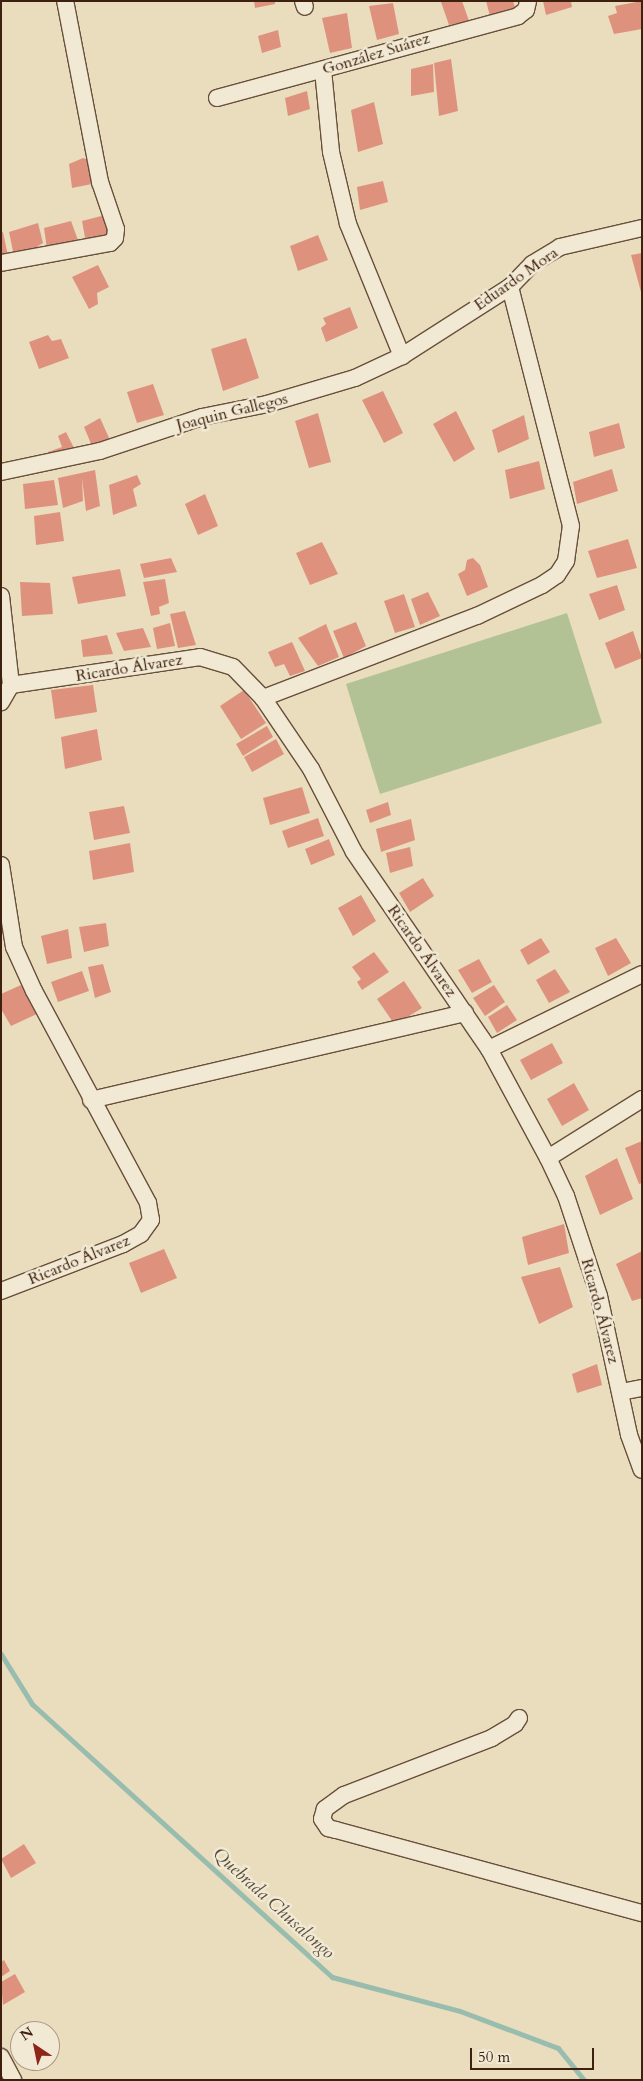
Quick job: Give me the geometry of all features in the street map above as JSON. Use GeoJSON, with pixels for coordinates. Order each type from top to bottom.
{"type":"FeatureCollection","features":[{"type":"Feature","properties":{"kind":"street"},"geometry":{"type":"LineString","coordinates":[[1,263],[110,243],[115,238],[116,229],[100,182],[90,122],[65,1]]}},
{"type":"Feature","properties":{"kind":"street","name":"González Suárez"},"geometry":{"type":"LineString","coordinates":[[217,98],[322,70],[404,44],[518,16],[526,10],[528,1]]}},
{"type":"Feature","properties":{"kind":"street"},"geometry":{"type":"LineString","coordinates":[[322,70],[331,152],[348,224],[402,356]]}},
{"type":"Feature","properties":{"kind":"street","name":"Eduardo Mora"},"geometry":{"type":"LineString","coordinates":[[402,356],[510,287],[532,264],[560,247],[642,228]]}},
{"type":"Feature","properties":{"kind":"street"},"geometry":{"type":"LineString","coordinates":[[264,698],[477,616],[542,586],[557,576],[566,561],[571,526],[510,287]]}},
{"type":"Feature","properties":{"kind":"street","name":"Joaquin Gallegos"},"geometry":{"type":"LineString","coordinates":[[1,472],[82,456],[202,416],[266,404],[355,378],[402,356]]}},
{"type":"Feature","properties":{"kind":"street"},"geometry":{"type":"LineString","coordinates":[[1,596],[11,686],[1,702]]}},
{"type":"Feature","properties":{"kind":"street","name":"Ricardo Álvarez"},"geometry":{"type":"LineString","coordinates":[[11,686],[200,657],[233,667],[264,698],[311,769],[354,852],[489,1048],[548,1158],[566,1196],[599,1296],[629,1435],[642,1470]]}},
{"type":"Feature","properties":{"kind":"street","name":"Ricardo Álvarez"},"geometry":{"type":"LineString","coordinates":[[1,865],[14,947],[91,1100],[148,1203],[151,1220],[142,1234],[124,1244],[1,1291]]}},
{"type":"Feature","properties":{"kind":"street"},"geometry":{"type":"LineString","coordinates":[[489,1048],[642,974]]}},
{"type":"Feature","properties":{"kind":"street"},"geometry":{"type":"LineString","coordinates":[[91,1100],[466,1013]]}},
{"type":"Feature","properties":{"kind":"street"},"geometry":{"type":"LineString","coordinates":[[548,1158],[642,1099]]}},
{"type":"Feature","properties":{"kind":"street"},"geometry":{"type":"LineString","coordinates":[[621,1392],[642,1388]]}},
{"type":"Feature","properties":{"kind":"street"},"geometry":{"type":"LineString","coordinates":[[519,1718],[509,1728],[477,1744],[344,1795],[325,1809],[322,1819],[328,1828],[642,1913]]}},
{"type":"Feature","properties":{"kind":"street"},"geometry":{"type":"LineString","coordinates":[[1,2058],[13,2080]]}},
{"type":"Feature","properties":{"kind":"green space"},"geometry":{"type":"Polygon","coordinates":[[[567,613],[602,723],[380,794],[346,684],[567,613]]]}},
{"type":"Feature","properties":{"kind":"building"},"geometry":{"type":"Polygon","coordinates":[[[254,1],[275,1],[275,4],[255,8],[254,1]]]}},
{"type":"Feature","properties":{"kind":"building"},"geometry":{"type":"Polygon","coordinates":[[[462,1],[469,21],[449,25],[441,2],[462,1]]]}},
{"type":"Feature","properties":{"kind":"building"},"geometry":{"type":"Polygon","coordinates":[[[486,1],[513,1],[515,8],[490,16],[486,1]]]}},
{"type":"Feature","properties":{"kind":"building"},"geometry":{"type":"Polygon","coordinates":[[[543,1],[571,1],[572,7],[546,15],[543,1]]]}},
{"type":"Feature","properties":{"kind":"building"},"geometry":{"type":"Polygon","coordinates":[[[642,1],[642,29],[614,34],[608,16],[617,13],[615,6],[642,1]]]}},
{"type":"Feature","properties":{"kind":"building"},"geometry":{"type":"Polygon","coordinates":[[[393,3],[399,34],[377,40],[369,6],[393,3]]]}},
{"type":"Feature","properties":{"kind":"building"},"geometry":{"type":"Polygon","coordinates":[[[347,13],[352,48],[330,53],[322,18],[347,13]]]}},
{"type":"Feature","properties":{"kind":"building"},"geometry":{"type":"Polygon","coordinates":[[[278,30],[281,47],[262,53],[258,36],[278,30]]]}},
{"type":"Feature","properties":{"kind":"building"},"geometry":{"type":"Polygon","coordinates":[[[451,59],[458,111],[439,116],[434,63],[451,59]]]}},
{"type":"Feature","properties":{"kind":"building"},"geometry":{"type":"Polygon","coordinates":[[[433,64],[434,92],[411,96],[411,69],[433,64]]]}},
{"type":"Feature","properties":{"kind":"building"},"geometry":{"type":"Polygon","coordinates":[[[307,91],[310,109],[288,116],[285,98],[307,91]]]}},
{"type":"Feature","properties":{"kind":"building"},"geometry":{"type":"Polygon","coordinates":[[[374,102],[383,144],[358,152],[351,110],[374,102]]]}},
{"type":"Feature","properties":{"kind":"building"},"geometry":{"type":"Polygon","coordinates":[[[83,158],[92,161],[97,183],[72,188],[69,164],[83,158]]]}},
{"type":"Feature","properties":{"kind":"building"},"geometry":{"type":"Polygon","coordinates":[[[383,181],[388,202],[360,210],[357,187],[383,181]]]}},
{"type":"Feature","properties":{"kind":"building"},"geometry":{"type":"Polygon","coordinates":[[[105,215],[111,230],[106,239],[86,243],[82,221],[105,215]]]}},
{"type":"Feature","properties":{"kind":"building"},"geometry":{"type":"Polygon","coordinates":[[[71,221],[79,243],[47,249],[44,228],[71,221]]]}},
{"type":"Feature","properties":{"kind":"building"},"geometry":{"type":"Polygon","coordinates":[[[38,223],[43,243],[38,246],[39,250],[14,256],[9,232],[38,223]]]}},
{"type":"Feature","properties":{"kind":"building"},"geometry":{"type":"Polygon","coordinates":[[[3,232],[8,256],[1,257],[1,233],[3,232]]]}},
{"type":"Feature","properties":{"kind":"building"},"geometry":{"type":"Polygon","coordinates":[[[318,235],[328,260],[298,271],[290,246],[318,235]]]}},
{"type":"Feature","properties":{"kind":"building"},"geometry":{"type":"Polygon","coordinates":[[[642,253],[642,292],[641,292],[631,255],[642,253]]]}},
{"type":"Feature","properties":{"kind":"building"},"geometry":{"type":"Polygon","coordinates":[[[98,265],[109,287],[97,293],[98,304],[89,309],[72,277],[98,265]]]}},
{"type":"Feature","properties":{"kind":"building"},"geometry":{"type":"Polygon","coordinates":[[[350,307],[358,328],[326,342],[321,328],[326,324],[323,318],[350,307]]]}},
{"type":"Feature","properties":{"kind":"building"},"geometry":{"type":"Polygon","coordinates":[[[48,335],[52,341],[61,339],[69,358],[39,369],[29,342],[48,335]]]}},
{"type":"Feature","properties":{"kind":"building"},"geometry":{"type":"Polygon","coordinates":[[[246,338],[259,378],[223,391],[211,349],[246,338]]]}},
{"type":"Feature","properties":{"kind":"building"},"geometry":{"type":"Polygon","coordinates":[[[153,384],[164,415],[137,423],[127,392],[153,384]]]}},
{"type":"Feature","properties":{"kind":"building"},"geometry":{"type":"Polygon","coordinates":[[[383,391],[403,433],[384,443],[362,400],[383,391]]]}},
{"type":"Feature","properties":{"kind":"building"},"geometry":{"type":"Polygon","coordinates":[[[456,411],[475,449],[454,462],[433,424],[456,411]]]}},
{"type":"Feature","properties":{"kind":"building"},"geometry":{"type":"Polygon","coordinates":[[[318,413],[331,462],[309,468],[295,421],[318,413]]]}},
{"type":"Feature","properties":{"kind":"building"},"geometry":{"type":"Polygon","coordinates":[[[524,415],[529,439],[498,453],[492,430],[524,415]]]}},
{"type":"Feature","properties":{"kind":"building"},"geometry":{"type":"Polygon","coordinates":[[[100,418],[110,440],[92,446],[84,427],[100,418]]]}},
{"type":"Feature","properties":{"kind":"building"},"geometry":{"type":"Polygon","coordinates":[[[619,423],[625,448],[594,457],[589,432],[619,423]]]}},
{"type":"Feature","properties":{"kind":"building"},"geometry":{"type":"Polygon","coordinates":[[[66,432],[75,450],[51,459],[48,452],[62,447],[58,436],[66,432]]]}},
{"type":"Feature","properties":{"kind":"building"},"geometry":{"type":"Polygon","coordinates":[[[539,461],[545,489],[510,499],[505,470],[539,461]]]}},
{"type":"Feature","properties":{"kind":"building"},"geometry":{"type":"Polygon","coordinates":[[[612,469],[618,491],[577,504],[573,482],[612,469]]]}},
{"type":"Feature","properties":{"kind":"building"},"geometry":{"type":"Polygon","coordinates":[[[95,470],[100,506],[86,511],[82,478],[83,501],[63,508],[58,478],[95,470]]]}},
{"type":"Feature","properties":{"kind":"building"},"geometry":{"type":"Polygon","coordinates":[[[137,475],[141,484],[133,489],[137,506],[113,515],[109,485],[137,475]]]}},
{"type":"Feature","properties":{"kind":"building"},"geometry":{"type":"Polygon","coordinates":[[[54,480],[58,505],[25,509],[23,484],[54,480]]]}},
{"type":"Feature","properties":{"kind":"building"},"geometry":{"type":"Polygon","coordinates":[[[205,494],[218,526],[198,535],[185,504],[205,494]]]}},
{"type":"Feature","properties":{"kind":"building"},"geometry":{"type":"Polygon","coordinates":[[[60,512],[64,541],[36,545],[34,516],[60,512]]]}},
{"type":"Feature","properties":{"kind":"building"},"geometry":{"type":"Polygon","coordinates":[[[628,539],[637,568],[597,578],[588,551],[628,539]]]}},
{"type":"Feature","properties":{"kind":"building"},"geometry":{"type":"Polygon","coordinates":[[[322,542],[338,574],[310,585],[296,553],[322,542]]]}},
{"type":"Feature","properties":{"kind":"building"},"geometry":{"type":"Polygon","coordinates":[[[171,558],[177,572],[144,578],[140,564],[171,558]]]}},
{"type":"Feature","properties":{"kind":"building"},"geometry":{"type":"Polygon","coordinates":[[[473,558],[480,565],[488,587],[467,596],[458,574],[465,570],[467,560],[473,558]]]}},
{"type":"Feature","properties":{"kind":"building"},"geometry":{"type":"Polygon","coordinates":[[[120,569],[126,596],[78,604],[72,577],[120,569]]]}},
{"type":"Feature","properties":{"kind":"building"},"geometry":{"type":"Polygon","coordinates":[[[165,579],[169,603],[159,607],[160,614],[151,616],[143,582],[165,579]]]}},
{"type":"Feature","properties":{"kind":"building"},"geometry":{"type":"Polygon","coordinates":[[[20,582],[50,583],[53,614],[22,616],[20,582]]]}},
{"type":"Feature","properties":{"kind":"building"},"geometry":{"type":"Polygon","coordinates":[[[617,585],[625,610],[599,620],[589,594],[617,585]]]}},
{"type":"Feature","properties":{"kind":"building"},"geometry":{"type":"Polygon","coordinates":[[[428,592],[440,616],[420,625],[411,599],[428,592]]]}},
{"type":"Feature","properties":{"kind":"building"},"geometry":{"type":"Polygon","coordinates":[[[404,594],[415,627],[395,633],[384,601],[404,594]]]}},
{"type":"Feature","properties":{"kind":"building"},"geometry":{"type":"Polygon","coordinates":[[[185,611],[196,645],[178,648],[170,614],[185,611]]]}},
{"type":"Feature","properties":{"kind":"building"},"geometry":{"type":"Polygon","coordinates":[[[356,622],[366,646],[344,658],[333,631],[356,622]]]}},
{"type":"Feature","properties":{"kind":"building"},"geometry":{"type":"Polygon","coordinates":[[[170,623],[175,646],[157,649],[153,628],[170,623]]]}},
{"type":"Feature","properties":{"kind":"building"},"geometry":{"type":"Polygon","coordinates":[[[326,624],[339,657],[318,666],[298,638],[326,624]]]}},
{"type":"Feature","properties":{"kind":"building"},"geometry":{"type":"Polygon","coordinates":[[[143,628],[151,647],[124,651],[116,633],[143,628]]]}},
{"type":"Feature","properties":{"kind":"building"},"geometry":{"type":"Polygon","coordinates":[[[633,631],[642,658],[615,669],[605,643],[633,631]]]}},
{"type":"Feature","properties":{"kind":"building"},"geometry":{"type":"Polygon","coordinates":[[[107,635],[113,654],[83,657],[81,640],[107,635]]]}},
{"type":"Feature","properties":{"kind":"building"},"geometry":{"type":"Polygon","coordinates":[[[292,642],[305,671],[290,676],[284,664],[275,667],[268,652],[292,642]]]}},
{"type":"Feature","properties":{"kind":"building"},"geometry":{"type":"Polygon","coordinates":[[[93,685],[97,712],[55,719],[51,690],[93,685]]]}},
{"type":"Feature","properties":{"kind":"building"},"geometry":{"type":"Polygon","coordinates":[[[244,690],[266,723],[241,739],[220,706],[244,690]]]}},
{"type":"Feature","properties":{"kind":"building"},"geometry":{"type":"Polygon","coordinates":[[[267,726],[273,737],[243,756],[236,744],[267,726]]]}},
{"type":"Feature","properties":{"kind":"building"},"geometry":{"type":"Polygon","coordinates":[[[97,729],[102,760],[65,769],[61,737],[97,729]]]}},
{"type":"Feature","properties":{"kind":"building"},"geometry":{"type":"Polygon","coordinates":[[[276,739],[284,754],[252,772],[244,757],[276,739]]]}},
{"type":"Feature","properties":{"kind":"building"},"geometry":{"type":"Polygon","coordinates":[[[302,787],[310,813],[270,825],[263,798],[302,787]]]}},
{"type":"Feature","properties":{"kind":"building"},"geometry":{"type":"Polygon","coordinates":[[[388,802],[391,815],[370,823],[366,810],[388,802]]]}},
{"type":"Feature","properties":{"kind":"building"},"geometry":{"type":"Polygon","coordinates":[[[124,806],[130,833],[94,840],[89,812],[124,806]]]}},
{"type":"Feature","properties":{"kind":"building"},"geometry":{"type":"Polygon","coordinates":[[[318,818],[324,836],[288,848],[282,831],[318,818]]]}},
{"type":"Feature","properties":{"kind":"building"},"geometry":{"type":"Polygon","coordinates":[[[411,819],[415,840],[381,852],[376,829],[411,819]]]}},
{"type":"Feature","properties":{"kind":"building"},"geometry":{"type":"Polygon","coordinates":[[[329,839],[335,855],[311,865],[305,849],[329,839]]]}},
{"type":"Feature","properties":{"kind":"building"},"geometry":{"type":"Polygon","coordinates":[[[130,843],[134,872],[93,880],[89,851],[130,843]]]}},
{"type":"Feature","properties":{"kind":"building"},"geometry":{"type":"Polygon","coordinates":[[[410,847],[413,866],[390,873],[386,853],[410,847]]]}},
{"type":"Feature","properties":{"kind":"building"},"geometry":{"type":"Polygon","coordinates":[[[423,878],[434,896],[410,912],[399,893],[423,878]]]}},
{"type":"Feature","properties":{"kind":"building"},"geometry":{"type":"Polygon","coordinates":[[[361,895],[376,921],[353,936],[338,908],[361,895]]]}},
{"type":"Feature","properties":{"kind":"building"},"geometry":{"type":"Polygon","coordinates":[[[106,923],[109,946],[84,952],[79,927],[106,923]]]}},
{"type":"Feature","properties":{"kind":"building"},"geometry":{"type":"Polygon","coordinates":[[[68,929],[72,958],[47,964],[41,936],[68,929]]]}},
{"type":"Feature","properties":{"kind":"building"},"geometry":{"type":"Polygon","coordinates":[[[541,938],[550,952],[528,965],[520,950],[541,938]]]}},
{"type":"Feature","properties":{"kind":"building"},"geometry":{"type":"Polygon","coordinates":[[[616,938],[631,963],[608,976],[595,948],[616,938]]]}},
{"type":"Feature","properties":{"kind":"building"},"geometry":{"type":"Polygon","coordinates":[[[374,952],[389,972],[362,990],[357,982],[361,979],[352,967],[374,952]]]}},
{"type":"Feature","properties":{"kind":"building"},"geometry":{"type":"Polygon","coordinates":[[[479,959],[492,982],[472,993],[458,970],[479,959]]]}},
{"type":"Feature","properties":{"kind":"building"},"geometry":{"type":"Polygon","coordinates":[[[103,964],[111,992],[95,998],[88,967],[103,964]]]}},
{"type":"Feature","properties":{"kind":"building"},"geometry":{"type":"Polygon","coordinates":[[[555,969],[570,992],[549,1003],[536,980],[555,969]]]}},
{"type":"Feature","properties":{"kind":"building"},"geometry":{"type":"Polygon","coordinates":[[[82,971],[89,991],[58,1002],[51,982],[82,971]]]}},
{"type":"Feature","properties":{"kind":"building"},"geometry":{"type":"Polygon","coordinates":[[[404,981],[422,1008],[395,1025],[377,999],[404,981]]]}},
{"type":"Feature","properties":{"kind":"building"},"geometry":{"type":"Polygon","coordinates":[[[21,985],[39,1013],[11,1026],[1,1009],[1,994],[21,985]]]}},
{"type":"Feature","properties":{"kind":"building"},"geometry":{"type":"Polygon","coordinates":[[[494,985],[505,1002],[485,1016],[473,998],[494,985]]]}},
{"type":"Feature","properties":{"kind":"building"},"geometry":{"type":"Polygon","coordinates":[[[507,1005],[517,1020],[497,1033],[488,1017],[507,1005]]]}},
{"type":"Feature","properties":{"kind":"building"},"geometry":{"type":"Polygon","coordinates":[[[552,1043],[563,1063],[531,1080],[520,1060],[552,1043]]]}},
{"type":"Feature","properties":{"kind":"building"},"geometry":{"type":"Polygon","coordinates":[[[574,1083],[589,1110],[562,1126],[547,1099],[574,1083]]]}},
{"type":"Feature","properties":{"kind":"building"},"geometry":{"type":"Polygon","coordinates":[[[642,1141],[642,1183],[639,1184],[625,1148],[642,1141]]]}},
{"type":"Feature","properties":{"kind":"building"},"geometry":{"type":"Polygon","coordinates":[[[617,1158],[633,1199],[600,1215],[585,1176],[617,1158]]]}},
{"type":"Feature","properties":{"kind":"building"},"geometry":{"type":"Polygon","coordinates":[[[564,1224],[569,1253],[528,1265],[522,1237],[564,1224]]]}},
{"type":"Feature","properties":{"kind":"building"},"geometry":{"type":"Polygon","coordinates":[[[164,1249],[177,1278],[141,1293],[129,1263],[164,1249]]]}},
{"type":"Feature","properties":{"kind":"building"},"geometry":{"type":"Polygon","coordinates":[[[642,1251],[642,1298],[632,1301],[616,1264],[642,1251]]]}},
{"type":"Feature","properties":{"kind":"building"},"geometry":{"type":"Polygon","coordinates":[[[560,1267],[573,1307],[539,1324],[521,1277],[560,1267]]]}},
{"type":"Feature","properties":{"kind":"building"},"geometry":{"type":"Polygon","coordinates":[[[597,1364],[602,1385],[577,1393],[572,1374],[597,1364]]]}},
{"type":"Feature","properties":{"kind":"building"},"geometry":{"type":"Polygon","coordinates":[[[24,1844],[36,1863],[11,1878],[1,1859],[24,1844]]]}},
{"type":"Feature","properties":{"kind":"building"},"geometry":{"type":"Polygon","coordinates":[[[4,1960],[10,1971],[1,1977],[1,1962],[4,1960]]]}},
{"type":"Feature","properties":{"kind":"building"},"geometry":{"type":"Polygon","coordinates":[[[15,1974],[25,1992],[3,2005],[1,1982],[15,1974]]]}},
{"type":"Feature","properties":{"kind":"waterway","name":"Quebrada Chusalongo"},"geometry":{"type":"LineString","coordinates":[[1,1654],[32,1704],[332,1977],[460,2011],[558,2048],[584,2080]]}}]}
